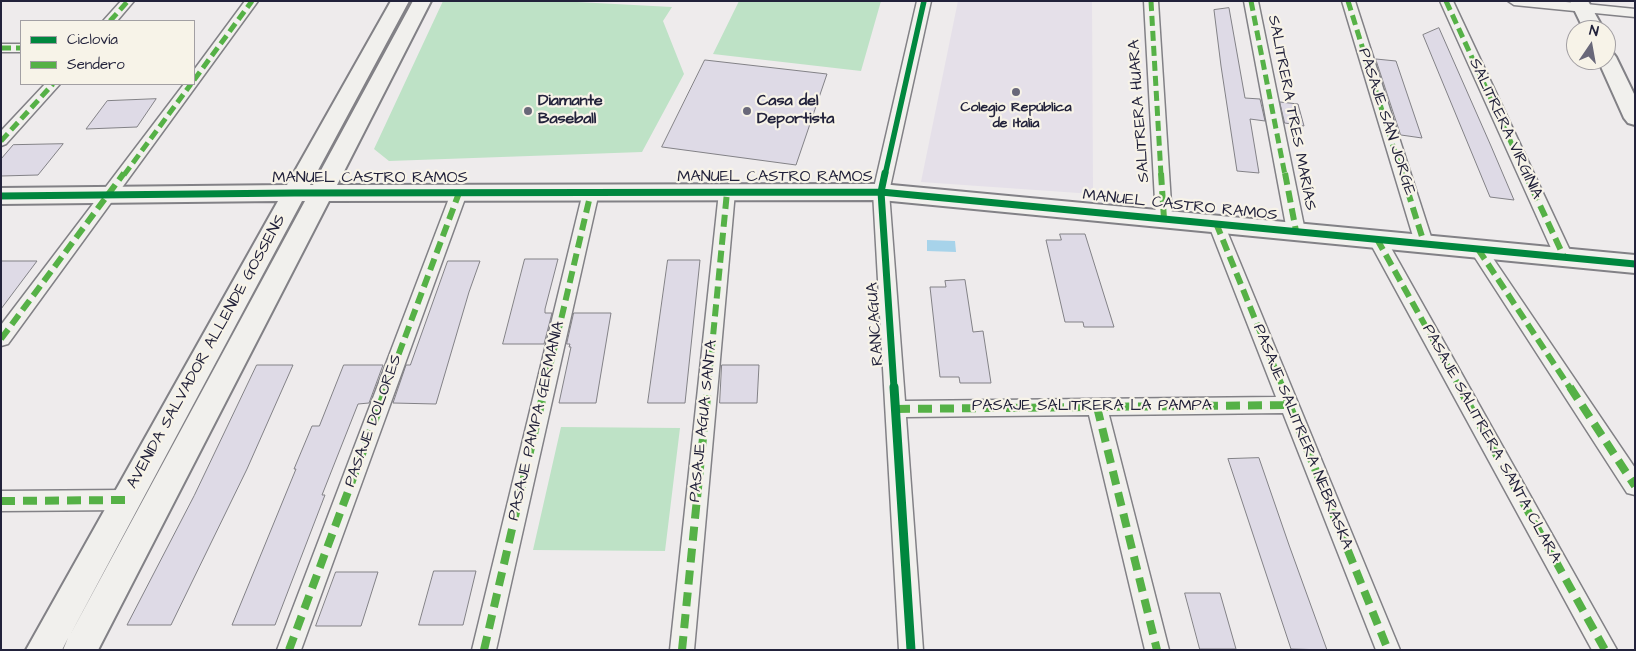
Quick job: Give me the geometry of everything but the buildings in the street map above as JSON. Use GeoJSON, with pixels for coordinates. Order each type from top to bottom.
{"type":"FeatureCollection","features":[{"type":"Feature","properties":{"kind":"main road","name":"AVENIDA SALVADOR ALLENDE GOSSENS"},"geometry":{"type":"LineString","coordinates":[[43,650],[400,1]]}},
{"type":"Feature","properties":{"kind":"main road","name":"AVENIDA SALVADOR ALLENDE GOSSENS"},"geometry":{"type":"LineString","coordinates":[[80,650],[422,1]]}},
{"type":"Feature","properties":{"kind":"main road"},"geometry":{"type":"LineString","coordinates":[[1581,5],[1589,20]]}},
{"type":"Feature","properties":{"kind":"main road"},"geometry":{"type":"LineString","coordinates":[[1613,70],[1635,118]]}},
{"type":"Feature","properties":{"kind":"main road","name":"MANUEL CASTRO RAMOS"},"geometry":{"type":"LineString","coordinates":[[882,192],[1635,264]]}},
{"type":"Feature","properties":{"kind":"main road","name":"MANUEL CASTRO RAMOS"},"geometry":{"type":"LineString","coordinates":[[1,196],[322,193]]}},
{"type":"Feature","properties":{"kind":"street"},"geometry":{"type":"LineString","coordinates":[[111,20],[128,1]]}},
{"type":"Feature","properties":{"kind":"street"},"geometry":{"type":"LineString","coordinates":[[195,79],[252,1]]}},
{"type":"Feature","properties":{"kind":"street","name":"RANCAGUA"},"geometry":{"type":"LineString","coordinates":[[911,650],[882,192],[924,1]]}},
{"type":"Feature","properties":{"kind":"street","name":"SALITRERA HUARA"},"geometry":{"type":"LineString","coordinates":[[1150,1],[1164,219]]}},
{"type":"Feature","properties":{"kind":"street","name":"SALITRERA TRES MARÍAS"},"geometry":{"type":"LineString","coordinates":[[1251,1],[1296,231]]}},
{"type":"Feature","properties":{"kind":"street","name":"PASAJE SAN JORGE"},"geometry":{"type":"LineString","coordinates":[[1348,1],[1424,243]]}},
{"type":"Feature","properties":{"kind":"street","name":"SALITRERA VIRGINIA"},"geometry":{"type":"LineString","coordinates":[[1446,1],[1564,257]]}},
{"type":"Feature","properties":{"kind":"street"},"geometry":{"type":"LineString","coordinates":[[1514,1],[1581,5],[1635,13]]}},
{"type":"Feature","properties":{"kind":"street"},"geometry":{"type":"LineString","coordinates":[[1,48],[20,48]]}},
{"type":"Feature","properties":{"kind":"street"},"geometry":{"type":"LineString","coordinates":[[5,133],[52,85]]}},
{"type":"Feature","properties":{"kind":"street"},"geometry":{"type":"LineString","coordinates":[[1,340],[190,85]]}},
{"type":"Feature","properties":{"kind":"street","name":"PASAJE PAMPA GERMANIA"},"geometry":{"type":"LineString","coordinates":[[484,650],[590,192]]}},
{"type":"Feature","properties":{"kind":"street","name":"PASAJE AGUA SANTA"},"geometry":{"type":"LineString","coordinates":[[682,650],[727,192]]}},
{"type":"Feature","properties":{"kind":"street","name":"MANUEL CASTRO RAMOS"},"geometry":{"type":"LineString","coordinates":[[322,193],[882,192]]}},
{"type":"Feature","properties":{"kind":"street","name":"PASAJE DOLORES"},"geometry":{"type":"LineString","coordinates":[[289,650],[459,193]]}},
{"type":"Feature","properties":{"kind":"street","name":"PASAJE SALITRERA NEBRASKA"},"geometry":{"type":"LineString","coordinates":[[1216,223],[1388,650]]}},
{"type":"Feature","properties":{"kind":"street","name":"PASAJE SALITRERA SANTA CLARA"},"geometry":{"type":"LineString","coordinates":[[1377,239],[1605,650]]}},
{"type":"Feature","properties":{"kind":"street"},"geometry":{"type":"LineString","coordinates":[[1478,249],[1635,486]]}},
{"type":"Feature","properties":{"kind":"street","name":"PASAJE SALITRERA LA PAMPA"},"geometry":{"type":"LineString","coordinates":[[896,408],[1289,406]]}},
{"type":"Feature","properties":{"kind":"street"},"geometry":{"type":"LineString","coordinates":[[1097,407],[1157,650]]}},
{"type":"Feature","properties":{"kind":"street"},"geometry":{"type":"LineString","coordinates":[[1,501],[126,500]]}},
{"type":"Feature","properties":{"kind":"shaded area","name":"Colegio República de Italia"},"geometry":{"type":"Polygon","coordinates":[[[958,1],[1092,1],[1093,194],[921,182],[958,1]]]}},
{"type":"Feature","properties":{"kind":"green space","name":"Diamante Baseball"},"geometry":{"type":"Polygon","coordinates":[[[443,1],[558,1],[672,7],[663,21],[684,74],[642,152],[389,161],[374,149],[443,1]]]}},
{"type":"Feature","properties":{"kind":"green space"},"geometry":{"type":"Polygon","coordinates":[[[739,1],[881,1],[861,71],[713,54],[739,1]]]}},
{"type":"Feature","properties":{"kind":"green space"},"geometry":{"type":"Polygon","coordinates":[[[561,427],[680,428],[665,551],[533,550],[561,427]]]}},
{"type":"Feature","properties":{"kind":"water"},"geometry":{"type":"Polygon","coordinates":[[[927,240],[955,241],[956,252],[927,251],[927,240]]]}},
{"type":"Feature","properties":{"kind":"marked path"},"geometry":{"type":"LineString","coordinates":[[111,20],[128,1]]}},
{"type":"Feature","properties":{"kind":"marked path"},"geometry":{"type":"LineString","coordinates":[[195,79],[252,1]]}},
{"type":"Feature","properties":{"kind":"marked path"},"geometry":{"type":"LineString","coordinates":[[1151,1],[1164,219]]}},
{"type":"Feature","properties":{"kind":"marked path"},"geometry":{"type":"LineString","coordinates":[[1251,1],[1296,231]]}},
{"type":"Feature","properties":{"kind":"marked path"},"geometry":{"type":"LineString","coordinates":[[1348,1],[1424,243]]}},
{"type":"Feature","properties":{"kind":"marked path"},"geometry":{"type":"LineString","coordinates":[[1446,1],[1564,257]]}},
{"type":"Feature","properties":{"kind":"marked path"},"geometry":{"type":"LineString","coordinates":[[1,48],[20,48]]}},
{"type":"Feature","properties":{"kind":"marked path"},"geometry":{"type":"LineString","coordinates":[[1,141],[52,85]]}},
{"type":"Feature","properties":{"kind":"marked path"},"geometry":{"type":"LineString","coordinates":[[1,339],[190,85]]}},
{"type":"Feature","properties":{"kind":"marked path"},"geometry":{"type":"LineString","coordinates":[[484,650],[591,192]]}},
{"type":"Feature","properties":{"kind":"marked path"},"geometry":{"type":"LineString","coordinates":[[682,650],[727,192]]}},
{"type":"Feature","properties":{"kind":"marked path"},"geometry":{"type":"LineString","coordinates":[[289,650],[459,193]]}},
{"type":"Feature","properties":{"kind":"marked path"},"geometry":{"type":"LineString","coordinates":[[1216,223],[1388,650]]}},
{"type":"Feature","properties":{"kind":"marked path"},"geometry":{"type":"LineString","coordinates":[[1377,239],[1605,650]]}},
{"type":"Feature","properties":{"kind":"marked path"},"geometry":{"type":"LineString","coordinates":[[1478,249],[1635,486]]}},
{"type":"Feature","properties":{"kind":"marked path"},"geometry":{"type":"LineString","coordinates":[[896,409],[1289,405]]}},
{"type":"Feature","properties":{"kind":"marked path"},"geometry":{"type":"LineString","coordinates":[[1097,407],[1157,650]]}},
{"type":"Feature","properties":{"kind":"marked path"},"geometry":{"type":"LineString","coordinates":[[1,501],[126,500]]}},
{"type":"Feature","properties":{"kind":"cycle path"},"geometry":{"type":"LineString","coordinates":[[911,650],[881,192],[924,1]]}},
{"type":"Feature","properties":{"kind":"cycle path"},"geometry":{"type":"LineString","coordinates":[[1,196],[294,193],[881,192],[1635,264]]}},
{"type":"Feature","properties":{"kind":"place","name":"Colegio República de Italia"},"geometry":{"type":"Point","coordinates":[1016,92]}},
{"type":"Feature","properties":{"kind":"place","name":"Diamante Baseball"},"geometry":{"type":"Point","coordinates":[528,111]}},
{"type":"Feature","properties":{"kind":"place","name":"Casa del Deportista"},"geometry":{"type":"Point","coordinates":[747,111]}}]}
